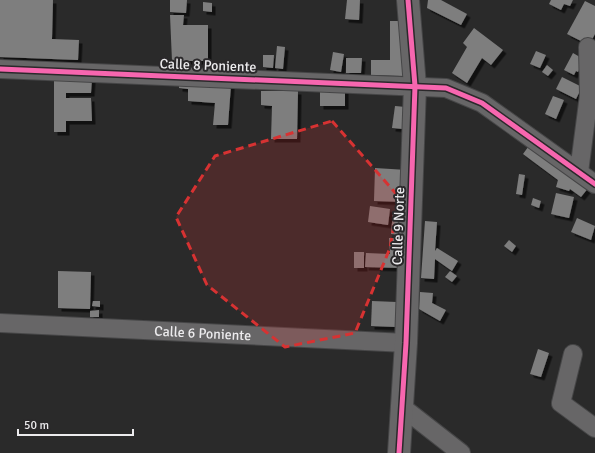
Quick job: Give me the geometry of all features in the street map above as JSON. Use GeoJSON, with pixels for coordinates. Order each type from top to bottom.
{"type":"FeatureCollection","features":[{"type":"Feature","properties":{"kind":"street","name":"Calle 9 Norte"},"geometry":{"type":"LineString","coordinates":[[399,453],[406,343],[415,86],[408,0]]}},
{"type":"Feature","properties":{"kind":"street"},"geometry":{"type":"LineString","coordinates":[[579,172],[589,95],[588,47]]}},
{"type":"Feature","properties":{"kind":"street","name":"Calle 8 Poniente"},"geometry":{"type":"LineString","coordinates":[[0,69],[446,88],[482,103],[595,184]]}},
{"type":"Feature","properties":{"kind":"street","name":"Calle 6 Poniente"},"geometry":{"type":"LineString","coordinates":[[0,323],[406,343]]}},
{"type":"Feature","properties":{"kind":"street"},"geometry":{"type":"LineString","coordinates":[[573,354],[561,403],[595,428]]}},
{"type":"Feature","properties":{"kind":"street"},"geometry":{"type":"LineString","coordinates":[[402,407],[461,453]]}},
{"type":"Feature","properties":{"kind":"highlighted area"},"geometry":{"type":"Polygon","coordinates":[[[332,121],[399,197],[390,248],[355,333],[285,347],[207,285],[176,217],[215,156],[332,121]]]}},
{"type":"Feature","properties":{"kind":"building"},"geometry":{"type":"Polygon","coordinates":[[[0,0],[53,0],[52,39],[79,40],[78,60],[0,57],[0,0]]]}},
{"type":"Feature","properties":{"kind":"building"},"geometry":{"type":"Polygon","coordinates":[[[170,0],[187,0],[186,13],[170,12],[170,0]]]}},
{"type":"Feature","properties":{"kind":"building"},"geometry":{"type":"Polygon","coordinates":[[[347,0],[360,0],[359,20],[345,19],[347,0]]]}},
{"type":"Feature","properties":{"kind":"building"},"geometry":{"type":"Polygon","coordinates":[[[428,0],[441,0],[467,14],[461,25],[427,8],[428,0]]]}},
{"type":"Feature","properties":{"kind":"building"},"geometry":{"type":"Polygon","coordinates":[[[551,0],[573,0],[570,6],[564,4],[561,10],[549,4],[551,0]]]}},
{"type":"Feature","properties":{"kind":"building"},"geometry":{"type":"Polygon","coordinates":[[[585,1],[595,6],[595,34],[589,45],[567,34],[585,1]]]}},
{"type":"Feature","properties":{"kind":"building"},"geometry":{"type":"Polygon","coordinates":[[[203,2],[212,3],[212,12],[203,11],[203,2]]]}},
{"type":"Feature","properties":{"kind":"building"},"geometry":{"type":"Polygon","coordinates":[[[170,15],[184,15],[183,25],[208,25],[208,61],[172,61],[170,15]]]}},
{"type":"Feature","properties":{"kind":"building"},"geometry":{"type":"Polygon","coordinates":[[[390,21],[404,21],[406,76],[371,75],[371,60],[390,60],[390,21]]]}},
{"type":"Feature","properties":{"kind":"building"},"geometry":{"type":"Polygon","coordinates":[[[474,28],[503,50],[491,65],[482,58],[467,83],[452,73],[467,47],[463,43],[474,28]]]}},
{"type":"Feature","properties":{"kind":"building"},"geometry":{"type":"Polygon","coordinates":[[[277,46],[285,47],[283,69],[275,68],[277,46]]]}},
{"type":"Feature","properties":{"kind":"building"},"geometry":{"type":"Polygon","coordinates":[[[536,51],[546,55],[540,68],[530,64],[536,51]]]}},
{"type":"Feature","properties":{"kind":"building"},"geometry":{"type":"Polygon","coordinates":[[[333,52],[344,54],[341,72],[330,70],[333,52]]]}},
{"type":"Feature","properties":{"kind":"building"},"geometry":{"type":"Polygon","coordinates":[[[573,53],[585,60],[578,72],[576,71],[574,75],[564,70],[573,53]]]}},
{"type":"Feature","properties":{"kind":"building"},"geometry":{"type":"Polygon","coordinates":[[[263,55],[274,55],[273,68],[263,67],[263,55]]]}},
{"type":"Feature","properties":{"kind":"building"},"geometry":{"type":"Polygon","coordinates":[[[346,58],[362,58],[361,73],[346,73],[346,58]]]}},
{"type":"Feature","properties":{"kind":"building"},"geometry":{"type":"Polygon","coordinates":[[[547,65],[553,70],[548,76],[542,72],[547,65]]]}},
{"type":"Feature","properties":{"kind":"building"},"geometry":{"type":"Polygon","coordinates":[[[54,77],[92,79],[91,93],[66,93],[66,98],[91,98],[92,121],[66,121],[66,132],[54,132],[54,77]]]}},
{"type":"Feature","properties":{"kind":"building"},"geometry":{"type":"Polygon","coordinates":[[[562,77],[582,87],[576,99],[556,89],[562,77]]]}},
{"type":"Feature","properties":{"kind":"building"},"geometry":{"type":"Polygon","coordinates":[[[179,82],[231,85],[228,125],[213,125],[215,103],[188,101],[188,89],[179,88],[179,82]]]}},
{"type":"Feature","properties":{"kind":"building"},"geometry":{"type":"Polygon","coordinates":[[[320,89],[345,90],[345,106],[320,106],[320,89]]]}},
{"type":"Feature","properties":{"kind":"building"},"geometry":{"type":"Polygon","coordinates":[[[261,91],[298,91],[297,139],[271,139],[272,106],[261,105],[261,91]]]}},
{"type":"Feature","properties":{"kind":"building"},"geometry":{"type":"Polygon","coordinates":[[[553,96],[564,100],[556,119],[545,114],[553,96]]]}},
{"type":"Feature","properties":{"kind":"building"},"geometry":{"type":"Polygon","coordinates":[[[395,106],[406,107],[403,129],[392,128],[395,106]]]}},
{"type":"Feature","properties":{"kind":"building"},"geometry":{"type":"Polygon","coordinates":[[[531,143],[589,187],[581,197],[570,189],[569,191],[556,187],[558,180],[523,154],[531,143]]]}},
{"type":"Feature","properties":{"kind":"building"},"geometry":{"type":"Polygon","coordinates":[[[375,168],[407,170],[406,202],[374,201],[375,168]]]}},
{"type":"Feature","properties":{"kind":"building"},"geometry":{"type":"Polygon","coordinates":[[[519,174],[525,175],[522,195],[516,194],[519,174]]]}},
{"type":"Feature","properties":{"kind":"building"},"geometry":{"type":"Polygon","coordinates":[[[556,193],[574,197],[569,218],[551,214],[556,193]]]}},
{"type":"Feature","properties":{"kind":"building"},"geometry":{"type":"Polygon","coordinates":[[[533,198],[541,201],[539,208],[531,205],[533,198]]]}},
{"type":"Feature","properties":{"kind":"building"},"geometry":{"type":"Polygon","coordinates":[[[370,206],[390,209],[388,225],[368,222],[370,206]]]}},
{"type":"Feature","properties":{"kind":"building"},"geometry":{"type":"Polygon","coordinates":[[[393,212],[403,213],[401,235],[391,234],[393,212]]]}},
{"type":"Feature","properties":{"kind":"building"},"geometry":{"type":"Polygon","coordinates":[[[577,218],[595,226],[591,240],[571,232],[577,218]]]}},
{"type":"Feature","properties":{"kind":"building"},"geometry":{"type":"Polygon","coordinates":[[[425,221],[437,222],[435,251],[437,248],[458,261],[452,271],[435,259],[434,279],[421,278],[425,221]]]}},
{"type":"Feature","properties":{"kind":"building"},"geometry":{"type":"Polygon","coordinates":[[[389,238],[402,238],[401,268],[365,267],[366,253],[390,254],[389,238]]]}},
{"type":"Feature","properties":{"kind":"building"},"geometry":{"type":"Polygon","coordinates":[[[509,240],[516,246],[512,252],[504,246],[509,240]]]}},
{"type":"Feature","properties":{"kind":"building"},"geometry":{"type":"Polygon","coordinates":[[[354,252],[364,252],[364,268],[354,268],[354,252]]]}},
{"type":"Feature","properties":{"kind":"building"},"geometry":{"type":"Polygon","coordinates":[[[58,271],[91,272],[90,309],[58,308],[58,271]]]}},
{"type":"Feature","properties":{"kind":"building"},"geometry":{"type":"Polygon","coordinates":[[[450,271],[457,276],[452,282],[445,277],[450,271]]]}},
{"type":"Feature","properties":{"kind":"building"},"geometry":{"type":"Polygon","coordinates":[[[420,292],[433,293],[432,303],[446,310],[440,321],[419,309],[420,292]]]}},
{"type":"Feature","properties":{"kind":"building"},"geometry":{"type":"Polygon","coordinates":[[[93,301],[100,301],[100,307],[92,306],[93,301]]]}},
{"type":"Feature","properties":{"kind":"building"},"geometry":{"type":"Polygon","coordinates":[[[372,301],[397,302],[396,327],[371,326],[372,301]]]}},
{"type":"Feature","properties":{"kind":"building"},"geometry":{"type":"Polygon","coordinates":[[[99,310],[99,317],[90,317],[90,311],[99,310]]]}},
{"type":"Feature","properties":{"kind":"building"},"geometry":{"type":"Polygon","coordinates":[[[538,349],[549,353],[541,377],[530,374],[538,349]]]}},
{"type":"Feature","properties":{"kind":"cycle path"},"geometry":{"type":"LineString","coordinates":[[399,453],[406,343],[415,86],[408,0]]}},
{"type":"Feature","properties":{"kind":"cycle path"},"geometry":{"type":"LineString","coordinates":[[0,69],[446,88],[482,103],[595,184]]}}]}
